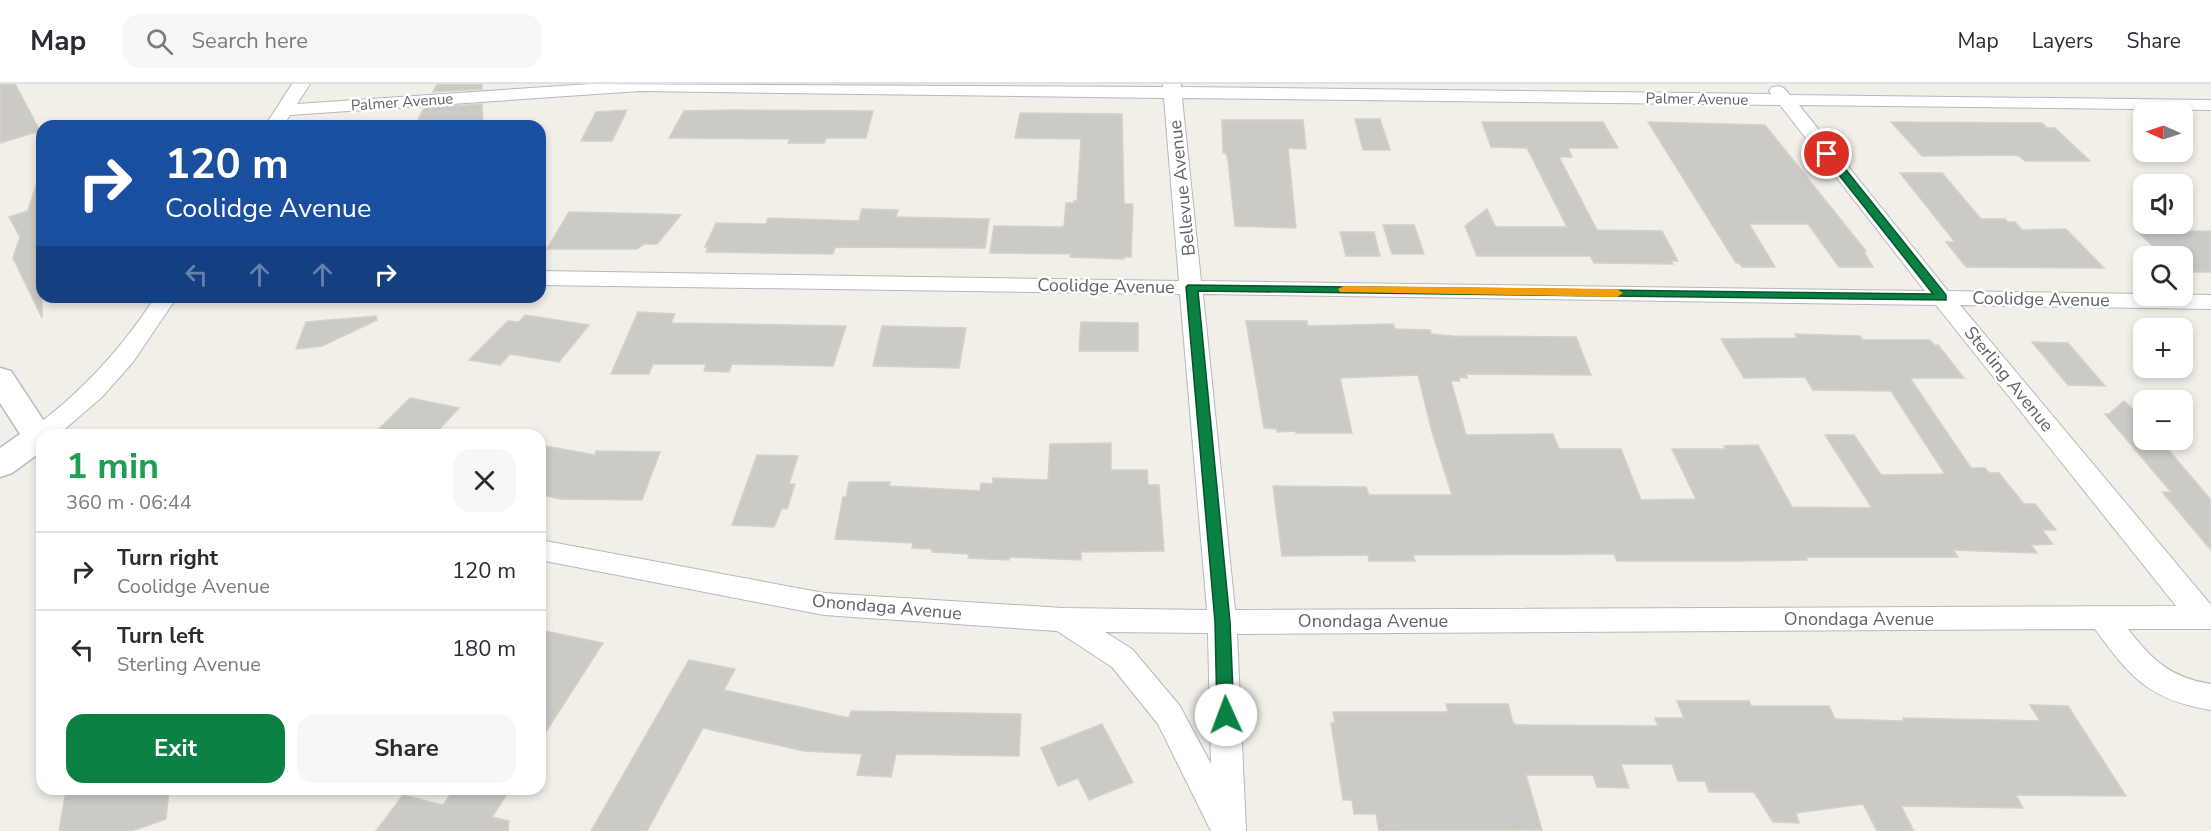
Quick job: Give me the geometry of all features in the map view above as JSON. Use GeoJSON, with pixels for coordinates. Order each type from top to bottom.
{"type":"FeatureCollection","features":[{"type":"Feature","properties":{"kind":"street"},"geometry":{"type":"LineString","coordinates":[[278,120],[301,84]]}},
{"type":"Feature","properties":{"kind":"street","name":"Palmer Avenue"},"geometry":{"type":"LineString","coordinates":[[284,110],[640,86],[1778,92],[2211,105]]}},
{"type":"Feature","properties":{"kind":"street","name":"Bellevue Avenue"},"geometry":{"type":"LineString","coordinates":[[1172,88],[1222,622],[1229,831]]}},
{"type":"Feature","properties":{"kind":"street","name":"Sterling Avenue"},"geometry":{"type":"LineString","coordinates":[[1778,92],[1942,298],[2207,617]]}},
{"type":"Feature","properties":{"kind":"street","name":"Coolidge Avenue"},"geometry":{"type":"LineString","coordinates":[[546,278],[2211,302]]}},
{"type":"Feature","properties":{"kind":"street"},"geometry":{"type":"LineString","coordinates":[[50,429],[102,385],[143,334],[162,303]]}},
{"type":"Feature","properties":{"kind":"street"},"geometry":{"type":"LineString","coordinates":[[0,378],[36,431]]}},
{"type":"Feature","properties":{"kind":"street"},"geometry":{"type":"LineString","coordinates":[[0,465],[36,440]]}},
{"type":"Feature","properties":{"kind":"street","name":"Onondaga Avenue"},"geometry":{"type":"LineString","coordinates":[[546,551],[824,603],[1063,620],[1222,622],[2207,617]]}},
{"type":"Feature","properties":{"kind":"street"},"geometry":{"type":"LineString","coordinates":[[2102,617],[2142,669],[2166,685],[2193,695],[2211,697]]}},
{"type":"Feature","properties":{"kind":"street"},"geometry":{"type":"LineString","coordinates":[[1063,620],[1122,658],[1169,715],[1229,831]]}},
{"type":"Feature","properties":{"kind":"building"},"geometry":{"type":"Polygon","coordinates":[[[0,84],[15,84],[36,123],[36,132],[0,143],[0,84]]]}},
{"type":"Feature","properties":{"kind":"building"},"geometry":{"type":"Polygon","coordinates":[[[437,84],[482,84],[482,89],[433,92],[437,84]]]}},
{"type":"Feature","properties":{"kind":"building"},"geometry":{"type":"Polygon","coordinates":[[[482,104],[483,120],[418,120],[424,108],[482,104]]]}},
{"type":"Feature","properties":{"kind":"building"},"geometry":{"type":"Polygon","coordinates":[[[627,110],[612,141],[581,141],[596,112],[627,110]]]}},
{"type":"Feature","properties":{"kind":"building"},"geometry":{"type":"Polygon","coordinates":[[[684,111],[873,111],[866,138],[826,138],[824,143],[788,143],[790,139],[669,138],[684,111]]]}},
{"type":"Feature","properties":{"kind":"building"},"geometry":{"type":"Polygon","coordinates":[[[1020,113],[1122,114],[1124,202],[1133,204],[1131,257],[1124,257],[1124,259],[1070,257],[1071,254],[990,253],[994,226],[1064,227],[1066,203],[1077,201],[1081,139],[1015,138],[1020,113]]]}},
{"type":"Feature","properties":{"kind":"building"},"geometry":{"type":"Polygon","coordinates":[[[1355,119],[1380,119],[1390,150],[1363,150],[1355,119]]]}},
{"type":"Feature","properties":{"kind":"building"},"geometry":{"type":"Polygon","coordinates":[[[1222,120],[1303,120],[1306,149],[1288,148],[1296,228],[1235,226],[1228,160],[1226,153],[1223,153],[1222,120]]]}},
{"type":"Feature","properties":{"kind":"building"},"geometry":{"type":"Polygon","coordinates":[[[1482,122],[1603,122],[1618,148],[1568,148],[1572,157],[1559,157],[1597,230],[1662,231],[1678,261],[1671,261],[1673,264],[1594,263],[1590,256],[1477,256],[1465,226],[1487,209],[1495,226],[1498,227],[1567,227],[1527,148],[1491,147],[1482,122]]]}},
{"type":"Feature","properties":{"kind":"building"},"geometry":{"type":"Polygon","coordinates":[[[1648,122],[1765,125],[1866,251],[1864,252],[1873,267],[1839,267],[1808,224],[1749,224],[1775,267],[1742,267],[1736,263],[1648,122]]]}},
{"type":"Feature","properties":{"kind":"building"},"geometry":{"type":"Polygon","coordinates":[[[1891,122],[2042,123],[2047,128],[2055,128],[2090,161],[2025,161],[2019,156],[2012,155],[1922,156],[1891,122]]]}},
{"type":"Feature","properties":{"kind":"building"},"geometry":{"type":"Polygon","coordinates":[[[1900,173],[1942,173],[1981,219],[2005,219],[2008,222],[2015,222],[2022,230],[2066,229],[2104,268],[1966,267],[1946,242],[1955,242],[1900,173]]]}},
{"type":"Feature","properties":{"kind":"building"},"geometry":{"type":"Polygon","coordinates":[[[36,185],[36,303],[42,303],[42,318],[13,258],[20,237],[9,217],[28,211],[36,185]]]}},
{"type":"Feature","properties":{"kind":"building"},"geometry":{"type":"Polygon","coordinates":[[[862,209],[898,210],[896,217],[989,219],[985,248],[835,247],[833,254],[706,252],[708,247],[705,247],[716,223],[766,224],[768,218],[859,221],[862,209]]]}},
{"type":"Feature","properties":{"kind":"building"},"geometry":{"type":"Polygon","coordinates":[[[569,212],[681,215],[657,244],[644,244],[637,249],[547,249],[569,212]]]}},
{"type":"Feature","properties":{"kind":"building"},"geometry":{"type":"Polygon","coordinates":[[[1383,225],[1414,225],[1424,254],[1392,254],[1383,225]]]}},
{"type":"Feature","properties":{"kind":"building"},"geometry":{"type":"Polygon","coordinates":[[[2193,231],[2211,231],[2211,272],[2193,272],[2193,246],[2153,246],[2140,234],[2193,234],[2193,231]]]}},
{"type":"Feature","properties":{"kind":"building"},"geometry":{"type":"Polygon","coordinates":[[[1340,232],[1374,232],[1380,256],[1346,256],[1340,232]]]}},
{"type":"Feature","properties":{"kind":"building"},"geometry":{"type":"Polygon","coordinates":[[[638,312],[675,314],[671,323],[846,326],[833,366],[732,364],[729,372],[704,371],[706,364],[653,364],[649,374],[611,374],[638,312]]]}},
{"type":"Feature","properties":{"kind":"building"},"geometry":{"type":"Polygon","coordinates":[[[525,315],[589,325],[559,362],[510,354],[500,365],[469,360],[508,321],[519,322],[525,315]]]}},
{"type":"Feature","properties":{"kind":"building"},"geometry":{"type":"Polygon","coordinates":[[[376,316],[377,320],[322,346],[296,349],[306,322],[376,316]]]}},
{"type":"Feature","properties":{"kind":"building"},"geometry":{"type":"Polygon","coordinates":[[[1246,321],[1307,321],[1307,326],[1393,324],[1395,329],[1430,330],[1431,334],[1452,336],[1576,337],[1591,375],[1466,374],[1467,378],[1459,377],[1460,381],[1451,381],[1466,435],[1553,434],[1559,449],[1621,449],[1641,500],[1696,499],[1672,449],[1726,449],[1724,446],[1758,445],[1792,507],[1872,508],[1825,435],[1854,435],[1881,475],[1945,474],[1891,391],[1813,390],[1805,377],[1744,378],[1721,339],[1797,338],[1795,334],[1860,336],[1863,340],[1930,340],[1935,346],[1938,345],[1964,378],[1910,378],[1971,468],[1985,468],[1989,473],[1999,473],[2024,504],[2035,504],[2056,530],[2042,530],[2053,544],[2031,545],[2037,553],[1953,550],[1958,557],[1806,557],[1807,560],[1617,561],[1614,554],[1413,555],[1415,561],[1369,561],[1368,555],[1282,556],[1273,486],[1366,487],[1369,495],[1452,495],[1432,432],[1418,375],[1340,378],[1352,433],[1277,432],[1277,429],[1264,428],[1246,321]]]}},
{"type":"Feature","properties":{"kind":"building"},"geometry":{"type":"Polygon","coordinates":[[[1081,322],[1138,323],[1138,351],[1079,351],[1081,322]]]}},
{"type":"Feature","properties":{"kind":"building"},"geometry":{"type":"Polygon","coordinates":[[[882,326],[966,328],[959,368],[873,366],[882,326]]]}},
{"type":"Feature","properties":{"kind":"building"},"geometry":{"type":"Polygon","coordinates":[[[2032,342],[2068,343],[2105,386],[2068,385],[2032,342]]]}},
{"type":"Feature","properties":{"kind":"building"},"geometry":{"type":"Polygon","coordinates":[[[410,398],[459,408],[440,429],[379,429],[410,398]]]}},
{"type":"Feature","properties":{"kind":"building"},"geometry":{"type":"Polygon","coordinates":[[[2124,401],[2133,410],[2133,447],[2105,414],[2109,414],[2124,401]]]}},
{"type":"Feature","properties":{"kind":"building"},"geometry":{"type":"Polygon","coordinates":[[[1111,443],[1111,470],[1147,470],[1148,485],[1159,485],[1164,551],[1081,552],[1081,560],[1010,557],[1009,560],[968,558],[969,554],[932,552],[932,549],[912,548],[913,543],[835,539],[843,497],[846,497],[849,482],[890,482],[889,486],[980,491],[981,483],[993,484],[993,478],[1048,480],[1050,444],[1111,443]]]}},
{"type":"Feature","properties":{"kind":"building"},"geometry":{"type":"Polygon","coordinates":[[[546,446],[595,455],[596,451],[660,452],[642,500],[561,499],[546,496],[546,446]]]}},
{"type":"Feature","properties":{"kind":"building"},"geometry":{"type":"Polygon","coordinates":[[[2135,450],[2168,450],[2211,500],[2211,550],[2162,492],[2171,492],[2135,450]]]}},
{"type":"Feature","properties":{"kind":"building"},"geometry":{"type":"Polygon","coordinates":[[[757,455],[798,456],[789,484],[795,484],[787,509],[782,508],[774,527],[732,525],[757,455]]]}},
{"type":"Feature","properties":{"kind":"building"},"geometry":{"type":"Polygon","coordinates":[[[546,631],[603,643],[546,732],[546,631]]]}},
{"type":"Feature","properties":{"kind":"building"},"geometry":{"type":"Polygon","coordinates":[[[689,660],[735,669],[724,690],[849,718],[851,711],[1021,714],[1019,756],[896,754],[891,777],[857,775],[862,754],[804,751],[703,728],[647,831],[591,831],[689,660]]]}},
{"type":"Feature","properties":{"kind":"building"},"geometry":{"type":"Polygon","coordinates":[[[1677,701],[1749,701],[1751,706],[1829,706],[1835,719],[1904,721],[1903,718],[2040,721],[2030,705],[2068,706],[2126,796],[2016,795],[2023,808],[1901,806],[1914,831],[1877,831],[1863,804],[1796,813],[1799,823],[1773,822],[1754,792],[1709,792],[1705,781],[1678,781],[1672,764],[1621,764],[1629,788],[1597,787],[1593,775],[1526,775],[1542,830],[1379,831],[1376,814],[1354,814],[1352,800],[1343,800],[1331,723],[1335,723],[1333,712],[1448,712],[1446,704],[1508,704],[1513,723],[1517,725],[1658,726],[1655,718],[1684,718],[1677,701]]]}},
{"type":"Feature","properties":{"kind":"building"},"geometry":{"type":"Polygon","coordinates":[[[1102,724],[1133,782],[1089,800],[1078,778],[1058,786],[1041,748],[1102,724]]]}},
{"type":"Feature","properties":{"kind":"building"},"geometry":{"type":"Polygon","coordinates":[[[168,795],[166,819],[132,831],[59,831],[65,796],[168,795]]]}},
{"type":"Feature","properties":{"kind":"building"},"geometry":{"type":"Polygon","coordinates":[[[403,795],[443,805],[450,795],[506,795],[492,817],[509,821],[508,831],[376,831],[403,795]]]}},
{"type":"Feature","properties":{"kind":"slow traffic"},"geometry":{"type":"LineString","coordinates":[[1344,289],[1617,293]]}},
{"type":"Feature","properties":{"kind":"route"},"geometry":{"type":"LineString","coordinates":[[1226,715],[1222,622],[1192,287],[1942,298],[1827,154]]}}]}
